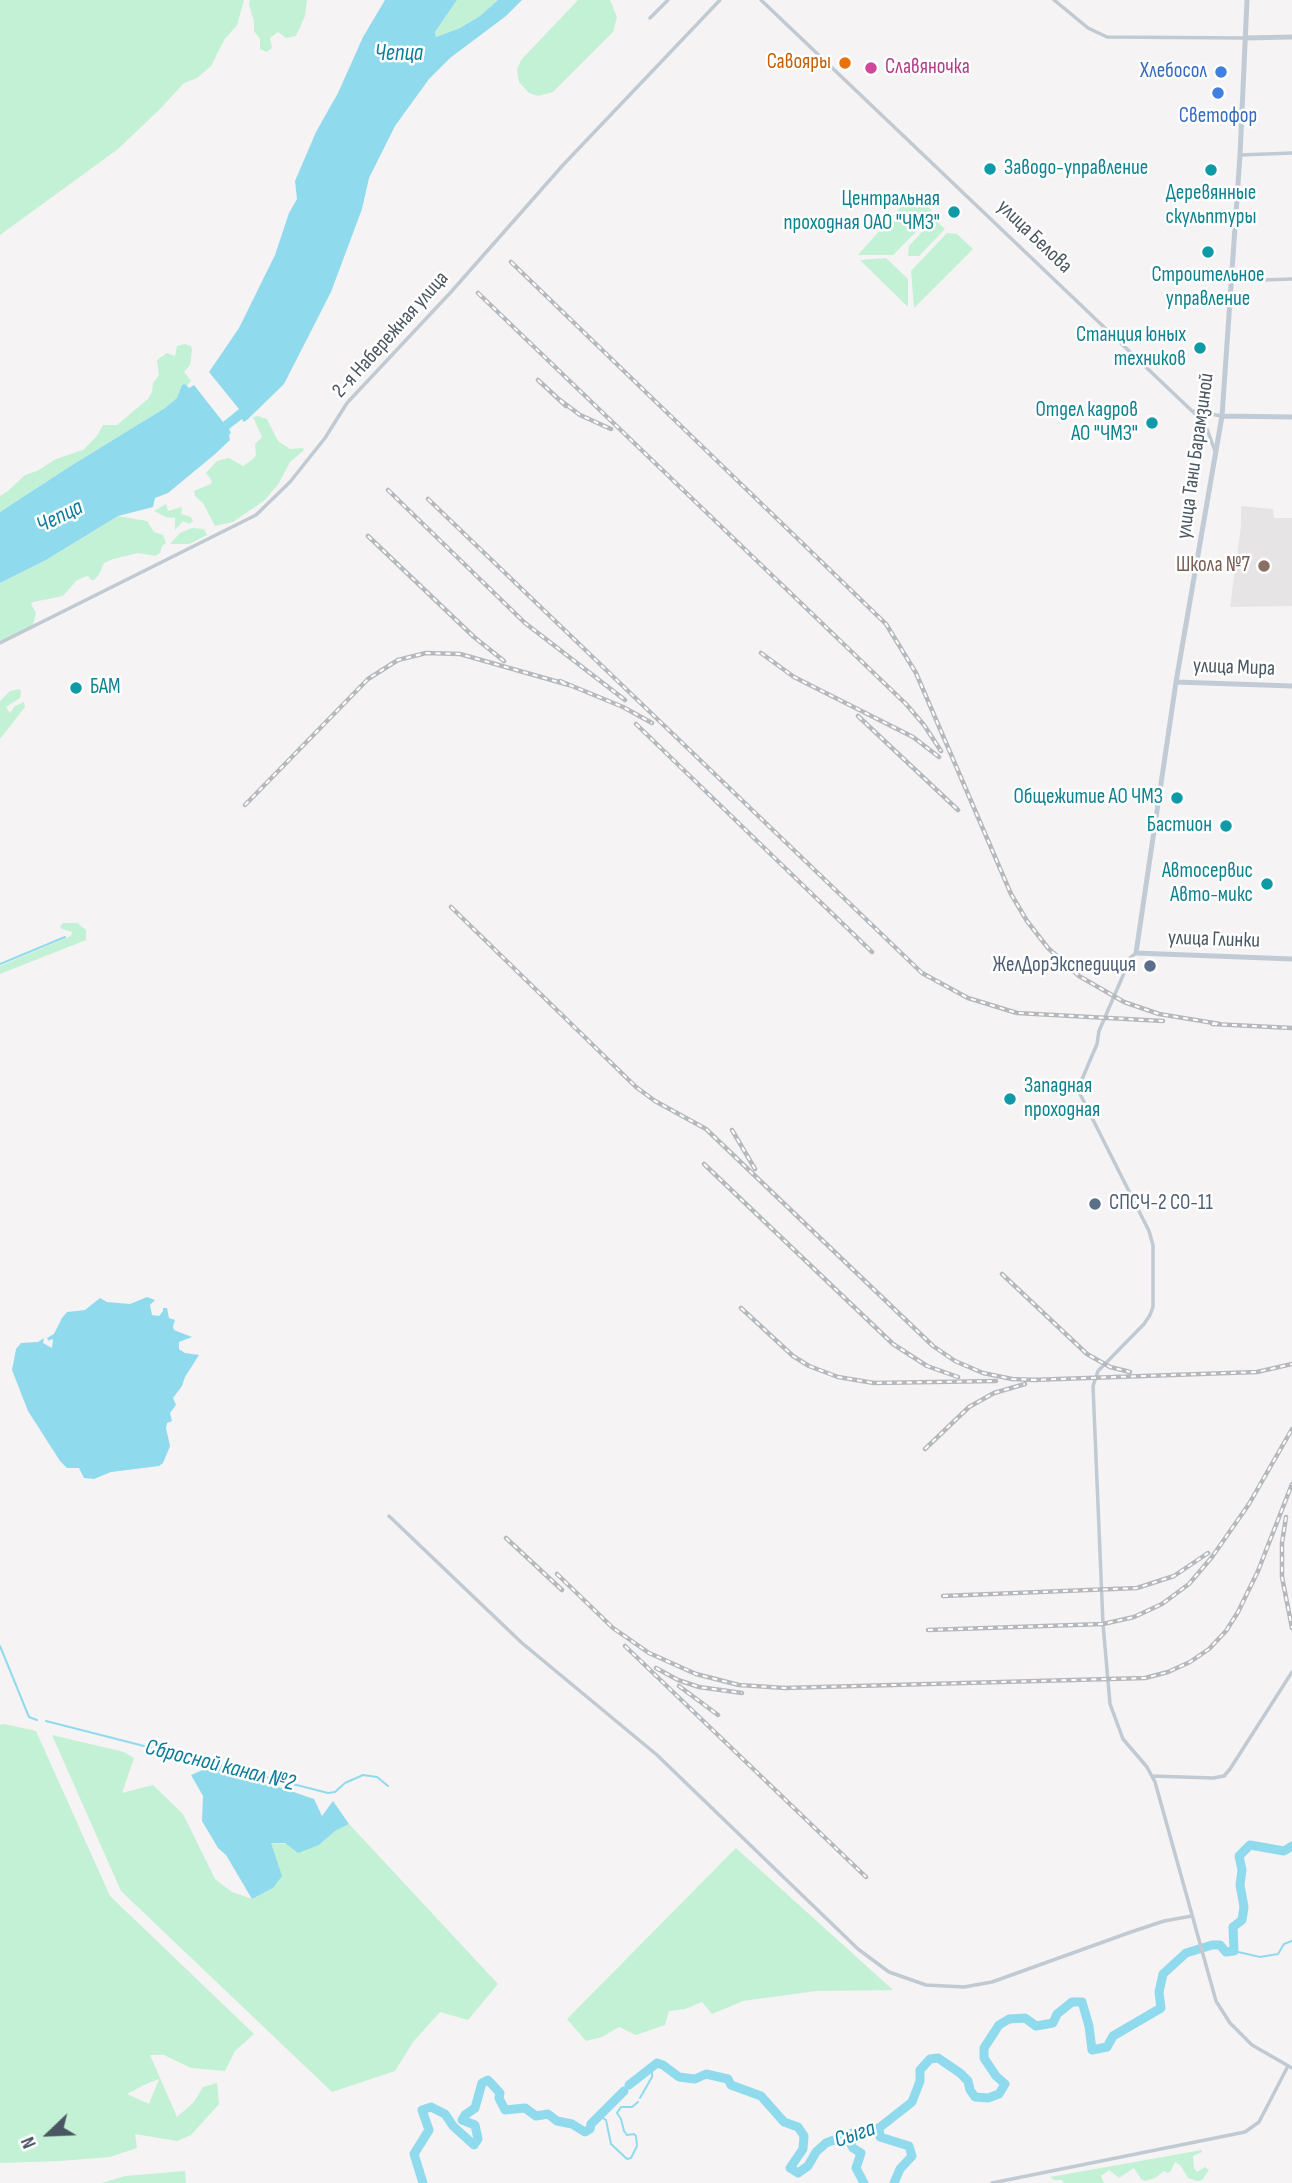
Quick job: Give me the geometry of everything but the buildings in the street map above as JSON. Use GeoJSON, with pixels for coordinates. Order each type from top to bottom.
{"type":"FeatureCollection","features":[{"type":"Feature","properties":{"kind":"street"},"geometry":{"type":"LineString","coordinates":[[650,18],[668,0]]}},
{"type":"Feature","properties":{"kind":"street","name":"2-я Набережная улица"},"geometry":{"type":"LineString","coordinates":[[0,643],[256,515],[290,482],[325,438],[347,403],[451,292],[563,165],[720,0]]}},
{"type":"Feature","properties":{"kind":"street","name":"улица Белова"},"geometry":{"type":"LineString","coordinates":[[761,0],[1192,411],[1207,429],[1216,456]]}},
{"type":"Feature","properties":{"kind":"street"},"geometry":{"type":"LineString","coordinates":[[1054,0],[1088,28],[1107,37],[1292,37]]}},
{"type":"Feature","properties":{"kind":"street","name":"улица Тани Барамзиной"},"geometry":{"type":"LineString","coordinates":[[1136,953],[1176,682],[1222,416],[1240,155],[1247,0]]}},
{"type":"Feature","properties":{"kind":"street"},"geometry":{"type":"LineString","coordinates":[[1240,155],[1292,153]]}},
{"type":"Feature","properties":{"kind":"street"},"geometry":{"type":"LineString","coordinates":[[1231,281],[1292,279]]}},
{"type":"Feature","properties":{"kind":"street"},"geometry":{"type":"LineString","coordinates":[[1192,411],[1222,416],[1292,417]]}},
{"type":"Feature","properties":{"kind":"street","name":"улица Мира"},"geometry":{"type":"LineString","coordinates":[[1176,682],[1292,686]]}},
{"type":"Feature","properties":{"kind":"street"},"geometry":{"type":"LineString","coordinates":[[992,2183],[1245,2132],[1259,2122],[1290,2067],[1252,2045],[1230,2023],[1216,2001],[1152,1776],[1123,1738],[1110,1704],[1103,1623],[1093,1386],[1101,1368],[1150,1315],[1153,1307],[1153,1245],[1149,1231],[1079,1092],[1097,1044],[1099,1031],[1131,957],[1136,953]]}},
{"type":"Feature","properties":{"kind":"street","name":"улица Глинки"},"geometry":{"type":"LineString","coordinates":[[1136,953],[1292,959]]}},
{"type":"Feature","properties":{"kind":"street"},"geometry":{"type":"LineString","coordinates":[[389,1516],[522,1643],[657,1755],[858,1949],[889,1972],[926,1985],[964,1987],[992,1982],[1164,1921],[1192,1916]]}},
{"type":"Feature","properties":{"kind":"street"},"geometry":{"type":"LineString","coordinates":[[1152,1776],[1224,1776],[1292,1672]]}},
{"type":"Feature","properties":{"kind":"shaded area","name":"Школа №7"},"geometry":{"type":"Polygon","coordinates":[[[1241,506],[1273,509],[1274,518],[1292,518],[1292,606],[1230,607],[1241,526],[1241,506]]]}},
{"type":"Feature","properties":{"kind":"green space"},"geometry":{"type":"Polygon","coordinates":[[[0,0],[244,0],[237,25],[224,40],[211,66],[197,78],[184,83],[118,149],[0,235],[0,0]]]}},
{"type":"Feature","properties":{"kind":"green space"},"geometry":{"type":"Polygon","coordinates":[[[250,0],[307,0],[305,16],[296,36],[286,38],[278,32],[270,38],[272,48],[267,52],[260,49],[260,39],[254,31],[250,0]]]}},
{"type":"Feature","properties":{"kind":"green space"},"geometry":{"type":"Polygon","coordinates":[[[457,0],[498,0],[480,16],[460,28],[436,37],[435,32],[457,0]]]}},
{"type":"Feature","properties":{"kind":"green space"},"geometry":{"type":"Polygon","coordinates":[[[578,0],[610,0],[617,17],[613,32],[553,92],[538,96],[529,93],[519,82],[517,70],[521,60],[578,0]]]}},
{"type":"Feature","properties":{"kind":"green space"},"geometry":{"type":"Polygon","coordinates":[[[914,192],[931,210],[931,217],[893,255],[858,255],[914,192]]]}},
{"type":"Feature","properties":{"kind":"green space"},"geometry":{"type":"Polygon","coordinates":[[[934,219],[945,229],[919,256],[908,256],[909,246],[934,219]]]}},
{"type":"Feature","properties":{"kind":"green space"},"geometry":{"type":"Polygon","coordinates":[[[947,233],[957,234],[973,249],[914,308],[911,271],[947,233]]]}},
{"type":"Feature","properties":{"kind":"green space"},"geometry":{"type":"Polygon","coordinates":[[[886,258],[908,279],[908,307],[860,260],[886,258]]]}},
{"type":"Feature","properties":{"kind":"green space"},"geometry":{"type":"Polygon","coordinates":[[[177,346],[191,346],[192,350],[190,365],[184,372],[191,381],[187,386],[185,384],[177,398],[0,512],[0,496],[25,475],[56,459],[83,450],[97,436],[103,425],[117,425],[148,399],[153,383],[159,375],[157,360],[167,353],[175,356],[177,346]]]}},
{"type":"Feature","properties":{"kind":"green space"},"geometry":{"type":"Polygon","coordinates":[[[253,417],[267,419],[278,441],[290,449],[304,450],[290,462],[279,483],[265,500],[233,522],[215,526],[194,491],[211,484],[212,481],[206,473],[217,461],[229,458],[243,466],[253,459],[256,455],[255,444],[262,437],[253,417]]]}},
{"type":"Feature","properties":{"kind":"green space"},"geometry":{"type":"Polygon","coordinates":[[[166,504],[168,511],[182,507],[181,514],[191,517],[193,521],[189,524],[183,521],[175,530],[175,518],[154,511],[166,504]]]}},
{"type":"Feature","properties":{"kind":"green space"},"geometry":{"type":"Polygon","coordinates":[[[118,516],[147,521],[154,532],[163,535],[166,543],[160,553],[155,556],[138,553],[113,559],[104,563],[94,580],[88,576],[84,577],[76,581],[63,596],[33,602],[31,604],[36,613],[32,628],[0,643],[0,583],[46,560],[118,516]]]}},
{"type":"Feature","properties":{"kind":"green space"},"geometry":{"type":"Polygon","coordinates":[[[192,528],[204,529],[207,535],[189,544],[170,544],[180,533],[192,528]]]}},
{"type":"Feature","properties":{"kind":"green space"},"geometry":{"type":"Polygon","coordinates":[[[19,689],[20,698],[6,707],[10,713],[15,706],[24,702],[25,707],[0,739],[0,701],[10,691],[19,689]]]}},
{"type":"Feature","properties":{"kind":"green space"},"geometry":{"type":"Polygon","coordinates":[[[63,923],[77,923],[86,930],[86,940],[0,974],[0,966],[71,936],[72,932],[60,926],[63,923]]]}},
{"type":"Feature","properties":{"kind":"green space"},"geometry":{"type":"Polygon","coordinates":[[[0,1725],[36,1731],[110,1896],[254,2034],[235,2051],[225,2071],[191,2068],[164,2055],[150,2055],[177,2117],[194,2102],[203,2087],[217,2083],[219,2104],[191,2135],[177,2141],[135,2134],[137,2148],[110,2157],[0,2163],[0,1725]],[[159,2079],[127,2094],[149,2104],[159,2079]]]}},
{"type":"Feature","properties":{"kind":"green space"},"geometry":{"type":"Polygon","coordinates":[[[52,1735],[124,1752],[134,1758],[122,1793],[153,1785],[183,1814],[215,1879],[232,1892],[252,1899],[273,1888],[270,1843],[319,1845],[335,1831],[349,1824],[498,1984],[468,2020],[440,2012],[413,2042],[395,2071],[332,2092],[121,1891],[52,1735]]]}},
{"type":"Feature","properties":{"kind":"green space"},"geometry":{"type":"Polygon","coordinates":[[[736,1848],[893,1990],[816,1991],[743,2001],[712,2014],[702,2002],[685,2009],[669,2011],[665,2025],[636,2035],[619,2027],[602,2037],[586,2041],[567,2019],[736,1848]]]}},
{"type":"Feature","properties":{"kind":"green space"},"geometry":{"type":"Polygon","coordinates":[[[1202,2150],[1193,2156],[1194,2168],[1197,2172],[1205,2167],[1209,2170],[1202,2180],[1197,2181],[1188,2178],[1181,2166],[1175,2162],[1171,2171],[1164,2171],[1145,2181],[1134,2168],[1119,2178],[1109,2170],[1101,2176],[1104,2183],[1064,2183],[1050,2177],[1202,2150]]]}},
{"type":"Feature","properties":{"kind":"green space"},"geometry":{"type":"Polygon","coordinates":[[[185,2171],[186,2183],[102,2183],[125,2176],[185,2171]]]}},
{"type":"Feature","properties":{"kind":"water","name":"Чепца"},"geometry":{"type":"Polygon","coordinates":[[[385,0],[457,0],[435,32],[436,37],[460,28],[480,16],[498,0],[522,0],[506,16],[450,58],[429,79],[395,126],[369,178],[362,209],[331,292],[284,384],[248,419],[244,422],[242,419],[229,429],[230,440],[214,455],[168,493],[155,498],[153,507],[118,516],[46,560],[0,583],[0,512],[165,408],[177,398],[182,385],[185,384],[189,388],[194,385],[223,422],[239,409],[209,372],[239,328],[275,255],[289,213],[297,199],[295,181],[316,132],[338,93],[363,37],[385,0]]]}},
{"type":"Feature","properties":{"kind":"water"},"geometry":{"type":"Polygon","coordinates":[[[147,1297],[155,1300],[150,1305],[152,1315],[159,1316],[163,1308],[167,1308],[169,1318],[175,1320],[174,1330],[192,1337],[179,1342],[179,1349],[185,1353],[199,1355],[173,1398],[176,1405],[170,1413],[172,1421],[167,1423],[166,1428],[170,1446],[159,1466],[111,1472],[94,1479],[84,1478],[79,1468],[67,1468],[60,1461],[28,1411],[12,1370],[16,1349],[21,1343],[38,1342],[44,1338],[43,1343],[52,1348],[53,1340],[49,1341],[47,1338],[54,1334],[67,1312],[85,1310],[100,1298],[107,1302],[130,1304],[147,1297]]]}},
{"type":"Feature","properties":{"kind":"water"},"geometry":{"type":"Polygon","coordinates":[[[214,1765],[314,1799],[322,1816],[333,1801],[349,1824],[335,1831],[319,1845],[298,1853],[285,1843],[271,1843],[282,1876],[273,1888],[252,1899],[202,1821],[203,1796],[191,1775],[214,1765]]]}},
{"type":"Feature","properties":{"kind":"waterway"},"geometry":{"type":"LineString","coordinates":[[0,964],[65,937]]}},
{"type":"Feature","properties":{"kind":"waterway","name":"Сбросной канал №2"},"geometry":{"type":"LineString","coordinates":[[0,1646],[29,1717],[37,1720]]}},
{"type":"Feature","properties":{"kind":"waterway","name":"Сбросной канал №2"},"geometry":{"type":"LineString","coordinates":[[46,1721],[328,1793],[335,1792],[345,1783],[363,1775],[377,1777],[388,1786]]}},
{"type":"Feature","properties":{"kind":"waterway","name":"Сыга"},"geometry":{"type":"LineString","coordinates":[[629,2085],[657,2063],[679,2077],[695,2079],[706,2074],[728,2079],[731,2085],[761,2096],[784,2122],[798,2127],[804,2136],[803,2149],[790,2168],[798,2173],[808,2166],[816,2152],[826,2143],[858,2131],[879,2128],[912,2102],[920,2081],[920,2070],[930,2059],[938,2058],[960,2073],[968,2081],[975,2097],[988,2098],[999,2094],[1005,2084],[984,2058],[984,2048],[999,2025],[1009,2019],[1025,2018],[1036,2026],[1053,2023],[1057,2014],[1072,2002],[1082,2002],[1092,2050],[1107,2047],[1113,2036],[1161,2008],[1159,1992],[1163,1974],[1186,1953],[1212,1945],[1220,1945],[1226,1952],[1234,1951],[1233,1927],[1242,1920],[1244,1907],[1239,1856],[1250,1845],[1284,1851],[1292,1846]]}},
{"type":"Feature","properties":{"kind":"waterway"},"geometry":{"type":"LineString","coordinates":[[1234,1951],[1260,1957],[1278,1954],[1284,1944],[1292,1941]]}},
{"type":"Feature","properties":{"kind":"waterway"},"geometry":{"type":"LineString","coordinates":[[640,2098],[652,2077],[652,2069]]}},
{"type":"Feature","properties":{"kind":"waterway","name":"Сыга"},"geometry":{"type":"LineString","coordinates":[[423,2183],[414,2154],[429,2130],[422,2110],[431,2107],[445,2114],[453,2126],[474,2145],[478,2139],[475,2125],[462,2120],[475,2108],[482,2083],[488,2080],[500,2093],[499,2098],[505,2110],[525,2108],[536,2116],[548,2114],[557,2121],[572,2124],[585,2132],[624,2091]]}},
{"type":"Feature","properties":{"kind":"waterway"},"geometry":{"type":"LineString","coordinates":[[600,2116],[606,2120],[611,2144],[627,2159],[631,2158],[637,2146],[636,2136],[627,2135],[617,2113],[621,2107],[632,2107],[638,2102]]}},
{"type":"Feature","properties":{"kind":"waterway"},"geometry":{"type":"LineString","coordinates":[[879,2128],[880,2137],[909,2146],[912,2156],[900,2169],[894,2183]]}},
{"type":"Feature","properties":{"kind":"waterway"},"geometry":{"type":"LineString","coordinates":[[847,2137],[853,2148],[861,2153],[856,2168],[864,2183]]}},
{"type":"Feature","properties":{"kind":"railway"},"geometry":{"type":"LineString","coordinates":[[511,262],[886,624],[916,673],[1011,894],[1048,948],[1079,976],[1124,1002],[1159,1014],[1220,1024]]}},
{"type":"Feature","properties":{"kind":"railway"},"geometry":{"type":"LineString","coordinates":[[478,293],[906,704],[941,751]]}},
{"type":"Feature","properties":{"kind":"railway"},"geometry":{"type":"LineString","coordinates":[[538,380],[566,406]]}},
{"type":"Feature","properties":{"kind":"railway"},"geometry":{"type":"LineString","coordinates":[[560,400],[580,415],[611,429]]}},
{"type":"Feature","properties":{"kind":"railway"},"geometry":{"type":"LineString","coordinates":[[388,490],[525,623],[625,700]]}},
{"type":"Feature","properties":{"kind":"railway"},"geometry":{"type":"LineString","coordinates":[[428,499],[922,973],[968,998],[1017,1013],[1163,1021]]}},
{"type":"Feature","properties":{"kind":"railway"},"geometry":{"type":"LineString","coordinates":[[368,536],[474,637],[504,661]]}},
{"type":"Feature","properties":{"kind":"railway"},"geometry":{"type":"LineString","coordinates":[[245,805],[368,679],[398,660],[426,653],[460,654],[569,685]]}},
{"type":"Feature","properties":{"kind":"railway"},"geometry":{"type":"LineString","coordinates":[[761,653],[794,677],[913,737],[939,757]]}},
{"type":"Feature","properties":{"kind":"railway"},"geometry":{"type":"LineString","coordinates":[[560,681],[623,707],[652,723]]}},
{"type":"Feature","properties":{"kind":"railway"},"geometry":{"type":"LineString","coordinates":[[858,716],[958,810]]}},
{"type":"Feature","properties":{"kind":"railway"},"geometry":{"type":"LineString","coordinates":[[636,724],[872,952]]}},
{"type":"Feature","properties":{"kind":"railway"},"geometry":{"type":"LineString","coordinates":[[451,907],[636,1087],[655,1101],[706,1129],[933,1346],[955,1361],[983,1373],[1012,1379],[1038,1380]]}},
{"type":"Feature","properties":{"kind":"railway"},"geometry":{"type":"LineString","coordinates":[[1212,1024],[1292,1028]]}},
{"type":"Feature","properties":{"kind":"railway"},"geometry":{"type":"LineString","coordinates":[[732,1130],[755,1169]]}},
{"type":"Feature","properties":{"kind":"railway"},"geometry":{"type":"LineString","coordinates":[[704,1164],[893,1344],[927,1366],[958,1377]]}},
{"type":"Feature","properties":{"kind":"railway"},"geometry":{"type":"LineString","coordinates":[[1002,1274],[1087,1354],[1110,1367],[1130,1372]]}},
{"type":"Feature","properties":{"kind":"railway"},"geometry":{"type":"LineString","coordinates":[[741,1308],[793,1356],[809,1366],[838,1377],[874,1383],[996,1381]]}},
{"type":"Feature","properties":{"kind":"railway"},"geometry":{"type":"LineString","coordinates":[[1031,1380],[1257,1372],[1292,1364]]}},
{"type":"Feature","properties":{"kind":"railway"},"geometry":{"type":"LineString","coordinates":[[925,1449],[969,1407],[994,1393],[1025,1384]]}},
{"type":"Feature","properties":{"kind":"railway"},"geometry":{"type":"LineString","coordinates":[[928,1630],[1103,1624],[1134,1617],[1162,1604],[1189,1584],[1212,1557],[1249,1504],[1292,1429]]}},
{"type":"Feature","properties":{"kind":"railway"},"geometry":{"type":"LineString","coordinates":[[557,1574],[613,1628],[649,1653],[696,1674],[739,1685],[785,1688],[1145,1678],[1190,1662],[1209,1649],[1226,1631],[1258,1571],[1292,1484]]}},
{"type":"Feature","properties":{"kind":"railway"},"geometry":{"type":"LineString","coordinates":[[1286,1517],[1282,1543],[1282,1577],[1292,1628]]}},
{"type":"Feature","properties":{"kind":"railway"},"geometry":{"type":"LineString","coordinates":[[506,1538],[562,1590]]}},
{"type":"Feature","properties":{"kind":"railway"},"geometry":{"type":"LineString","coordinates":[[943,1596],[1137,1588],[1174,1576],[1208,1553]]}},
{"type":"Feature","properties":{"kind":"railway"},"geometry":{"type":"LineString","coordinates":[[625,1646],[866,1877]]}},
{"type":"Feature","properties":{"kind":"railway"},"geometry":{"type":"LineString","coordinates":[[656,1668],[699,1687],[742,1693]]}},
{"type":"Feature","properties":{"kind":"railway"},"geometry":{"type":"LineString","coordinates":[[679,1686],[718,1715]]}},
{"type":"Feature","properties":{"kind":"place","name":"Савояры"},"geometry":{"type":"Point","coordinates":[845,63]}},
{"type":"Feature","properties":{"kind":"place","name":"Славяночка"},"geometry":{"type":"Point","coordinates":[871,68]}},
{"type":"Feature","properties":{"kind":"place","name":"Хлебосол"},"geometry":{"type":"Point","coordinates":[1221,72]}},
{"type":"Feature","properties":{"kind":"place","name":"Светофор"},"geometry":{"type":"Point","coordinates":[1218,93]}},
{"type":"Feature","properties":{"kind":"place","name":"Заводо-управление"},"geometry":{"type":"Point","coordinates":[990,169]}},
{"type":"Feature","properties":{"kind":"place","name":"Деревянные скульптуры"},"geometry":{"type":"Point","coordinates":[1211,170]}},
{"type":"Feature","properties":{"kind":"place","name":"Центральная проходная ОАО \"ЧМЗ\""},"geometry":{"type":"Point","coordinates":[954,212]}},
{"type":"Feature","properties":{"kind":"place","name":"Строительное управление"},"geometry":{"type":"Point","coordinates":[1208,252]}},
{"type":"Feature","properties":{"kind":"place","name":"Станция юных техников"},"geometry":{"type":"Point","coordinates":[1200,348]}},
{"type":"Feature","properties":{"kind":"place","name":"Отдел кадров АО \"ЧМЗ\""},"geometry":{"type":"Point","coordinates":[1152,423]}},
{"type":"Feature","properties":{"kind":"place","name":"Школа №7"},"geometry":{"type":"Point","coordinates":[1264,566]}},
{"type":"Feature","properties":{"kind":"place","name":"БАМ"},"geometry":{"type":"Point","coordinates":[76,688]}},
{"type":"Feature","properties":{"kind":"place","name":"Общежитие АО ЧМЗ"},"geometry":{"type":"Point","coordinates":[1177,798]}},
{"type":"Feature","properties":{"kind":"place","name":"Бастион"},"geometry":{"type":"Point","coordinates":[1226,826]}},
{"type":"Feature","properties":{"kind":"place","name":"Автосервис Авто-микс"},"geometry":{"type":"Point","coordinates":[1267,884]}},
{"type":"Feature","properties":{"kind":"place","name":"ЖелДорЭкспедиция"},"geometry":{"type":"Point","coordinates":[1150,966]}},
{"type":"Feature","properties":{"kind":"place","name":"Западная проходная"},"geometry":{"type":"Point","coordinates":[1010,1099]}},
{"type":"Feature","properties":{"kind":"place","name":"СПСЧ-2 СО-11"},"geometry":{"type":"Point","coordinates":[1095,1204]}}]}
